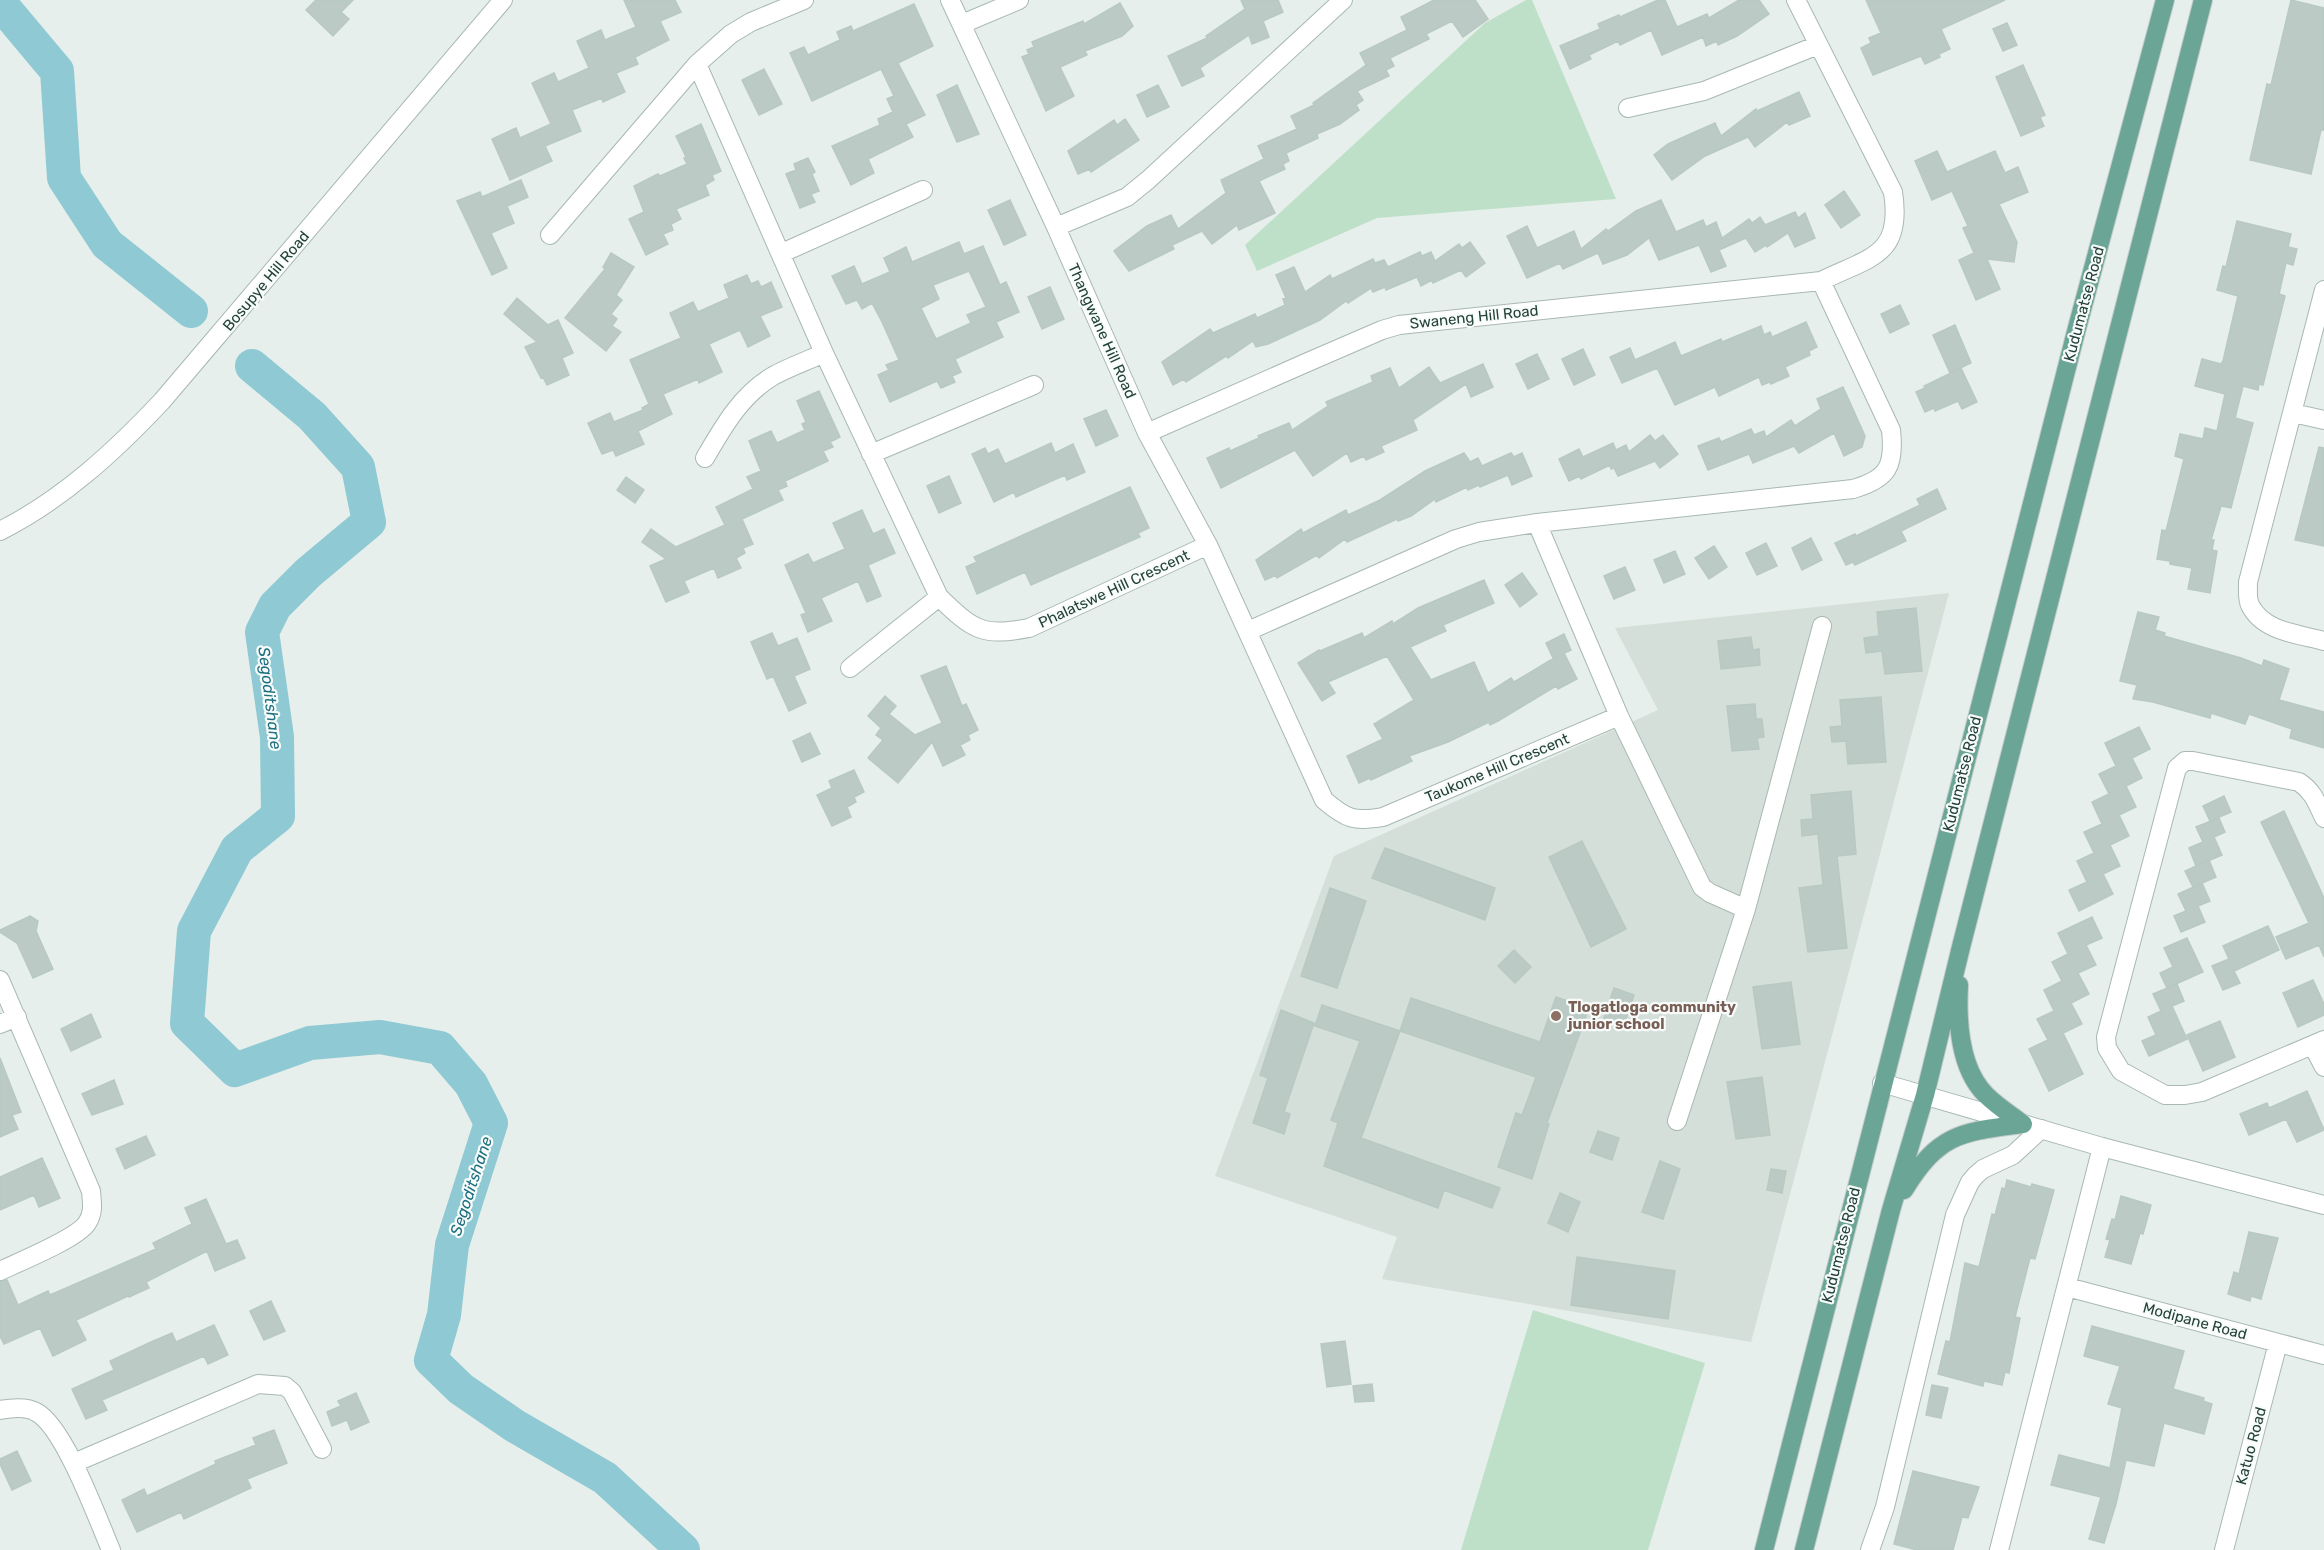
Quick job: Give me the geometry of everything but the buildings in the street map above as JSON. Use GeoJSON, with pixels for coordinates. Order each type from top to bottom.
{"type":"FeatureCollection","features":[{"type":"Feature","properties":{"kind":"main road","name":"Kudumatse Road"},"geometry":{"type":"LineString","coordinates":[[1764,1550],[1882,1083],[2165,0]]}},
{"type":"Feature","properties":{"kind":"main road"},"geometry":{"type":"LineString","coordinates":[[1804,1550],[1891,1210],[1925,1095],[1960,947],[2203,0]]}},
{"type":"Feature","properties":{"kind":"main road"},"geometry":{"type":"LineString","coordinates":[[1960,947],[1958,999],[1961,1039],[1968,1070],[1986,1095],[2032,1126]]}},
{"type":"Feature","properties":{"kind":"main road"},"geometry":{"type":"LineString","coordinates":[[1891,1210],[1927,1156],[1949,1140],[1972,1130],[2032,1126]]}},
{"type":"Feature","properties":{"kind":"street","name":"Bosupye Hill Road"},"geometry":{"type":"LineString","coordinates":[[0,531],[34,511],[94,468],[124,441],[162,401],[503,0]]}},
{"type":"Feature","properties":{"kind":"street"},"geometry":{"type":"LineString","coordinates":[[550,235],[697,64],[731,34],[751,22],[804,0]]}},
{"type":"Feature","properties":{"kind":"street","name":"Thangwane Hill Road"},"geometry":{"type":"LineString","coordinates":[[950,0],[1056,227],[1147,433],[1208,546],[1261,659]]}},
{"type":"Feature","properties":{"kind":"street"},"geometry":{"type":"LineString","coordinates":[[962,24],[1019,0]]}},
{"type":"Feature","properties":{"kind":"street"},"geometry":{"type":"LineString","coordinates":[[1056,227],[1127,197],[1343,0]]}},
{"type":"Feature","properties":{"kind":"street","name":"Swaneng Hill Road"},"geometry":{"type":"LineString","coordinates":[[1147,433],[1382,330],[1399,325],[1821,281],[1876,255],[1888,244],[1894,229],[1896,212],[1893,192],[1796,0]]}},
{"type":"Feature","properties":{"kind":"street"},"geometry":{"type":"LineString","coordinates":[[1628,108],[1704,91],[1818,45]]}},
{"type":"Feature","properties":{"kind":"street"},"geometry":{"type":"LineString","coordinates":[[697,64],[824,353],[939,597],[850,668]]}},
{"type":"Feature","properties":{"kind":"street"},"geometry":{"type":"LineString","coordinates":[[782,253],[923,190]]}},
{"type":"Feature","properties":{"kind":"street"},"geometry":{"type":"LineString","coordinates":[[1248,631],[1456,539],[1479,532],[1537,523],[1853,489],[1872,484],[1887,472],[1893,452],[1891,430],[1821,281]]}},
{"type":"Feature","properties":{"kind":"street"},"geometry":{"type":"LineString","coordinates":[[2324,290],[2248,582],[2250,604],[2261,619],[2277,629],[2324,640]]}},
{"type":"Feature","properties":{"kind":"street"},"geometry":{"type":"LineString","coordinates":[[705,458],[730,417],[750,393],[772,377],[824,353]]}},
{"type":"Feature","properties":{"kind":"street"},"geometry":{"type":"LineString","coordinates":[[871,454],[1034,385]]}},
{"type":"Feature","properties":{"kind":"street"},"geometry":{"type":"LineString","coordinates":[[2293,413],[2324,420]]}},
{"type":"Feature","properties":{"kind":"street"},"geometry":{"type":"LineString","coordinates":[[1537,523],[1619,716],[1702,886],[1710,893],[1746,909]]}},
{"type":"Feature","properties":{"kind":"street","name":"Phalatswe Hill Crescent"},"geometry":{"type":"LineString","coordinates":[[939,597],[964,621],[983,631],[1005,633],[1029,628],[1208,546]]}},
{"type":"Feature","properties":{"kind":"street"},"geometry":{"type":"LineString","coordinates":[[1677,1121],[1746,909],[1822,626]]}},
{"type":"Feature","properties":{"kind":"street","name":"Taukome Hill Crescent"},"geometry":{"type":"LineString","coordinates":[[1261,659],[1324,800],[1339,813],[1360,821],[1383,817],[1619,716]]}},
{"type":"Feature","properties":{"kind":"street"},"geometry":{"type":"LineString","coordinates":[[2324,818],[2315,797],[2299,782],[2193,761],[2185,761],[2177,768],[2173,775],[2106,1037],[2107,1048],[2121,1071],[2165,1095],[2202,1092],[2319,1043],[2324,1067]]}},
{"type":"Feature","properties":{"kind":"street"},"geometry":{"type":"LineString","coordinates":[[0,980],[91,1191],[93,1209],[87,1224],[76,1234],[0,1271]]}},
{"type":"Feature","properties":{"kind":"street"},"geometry":{"type":"LineString","coordinates":[[0,1024],[17,1017]]}},
{"type":"Feature","properties":{"kind":"street"},"geometry":{"type":"LineString","coordinates":[[1882,1083],[2102,1147],[2324,1205]]}},
{"type":"Feature","properties":{"kind":"street"},"geometry":{"type":"LineString","coordinates":[[1870,1550],[1885,1507],[1955,1215],[1970,1182],[1976,1175],[1983,1169],[2013,1155],[2032,1126]]}},
{"type":"Feature","properties":{"kind":"street"},"geometry":{"type":"LineString","coordinates":[[1999,1550],[2102,1147]]}},
{"type":"Feature","properties":{"kind":"street","name":"Modipane Road"},"geometry":{"type":"LineString","coordinates":[[2067,1287],[2324,1355]]}},
{"type":"Feature","properties":{"kind":"street","name":"Katuo Road"},"geometry":{"type":"LineString","coordinates":[[2224,1550],[2278,1343]]}},
{"type":"Feature","properties":{"kind":"street"},"geometry":{"type":"LineString","coordinates":[[74,1463],[258,1384],[285,1386],[292,1392],[322,1449]]}},
{"type":"Feature","properties":{"kind":"street"},"geometry":{"type":"LineString","coordinates":[[0,1410],[18,1408],[36,1412],[46,1420],[74,1463],[111,1550]]}},
{"type":"Feature","properties":{"kind":"shaded area","name":"Tlogatloga community junior school"},"geometry":{"type":"Polygon","coordinates":[[[1949,593],[1751,1342],[1382,1279],[1397,1237],[1215,1176],[1334,856],[1658,710],[1615,628],[1949,593]]]}},
{"type":"Feature","properties":{"kind":"green space"},"geometry":{"type":"Polygon","coordinates":[[[1526,0],[1532,0],[1616,199],[1377,218],[1257,271],[1245,245],[1485,23],[1526,0]]]}},
{"type":"Feature","properties":{"kind":"green space"},"geometry":{"type":"Polygon","coordinates":[[[1533,1310],[1705,1363],[1648,1550],[1461,1550],[1533,1310]]]}},
{"type":"Feature","properties":{"kind":"waterway","name":"Segoditshane"},"geometry":{"type":"LineString","coordinates":[[0,3],[57,71],[64,178],[107,244],[191,311]]}},
{"type":"Feature","properties":{"kind":"waterway","name":"Segoditshane"},"geometry":{"type":"LineString","coordinates":[[252,366],[312,416],[358,467],[369,522],[308,573],[275,606],[262,632],[277,737],[278,816],[237,849],[194,931],[187,1023],[235,1070],[310,1043],[380,1037],[440,1048],[471,1084],[491,1123],[452,1245],[444,1315],[431,1360],[461,1389],[515,1426],[605,1478],[683,1550]]}},
{"type":"Feature","properties":{"kind":"place","name":"Tlogatloga community junior school"},"geometry":{"type":"Point","coordinates":[1556,1016]}}]}
